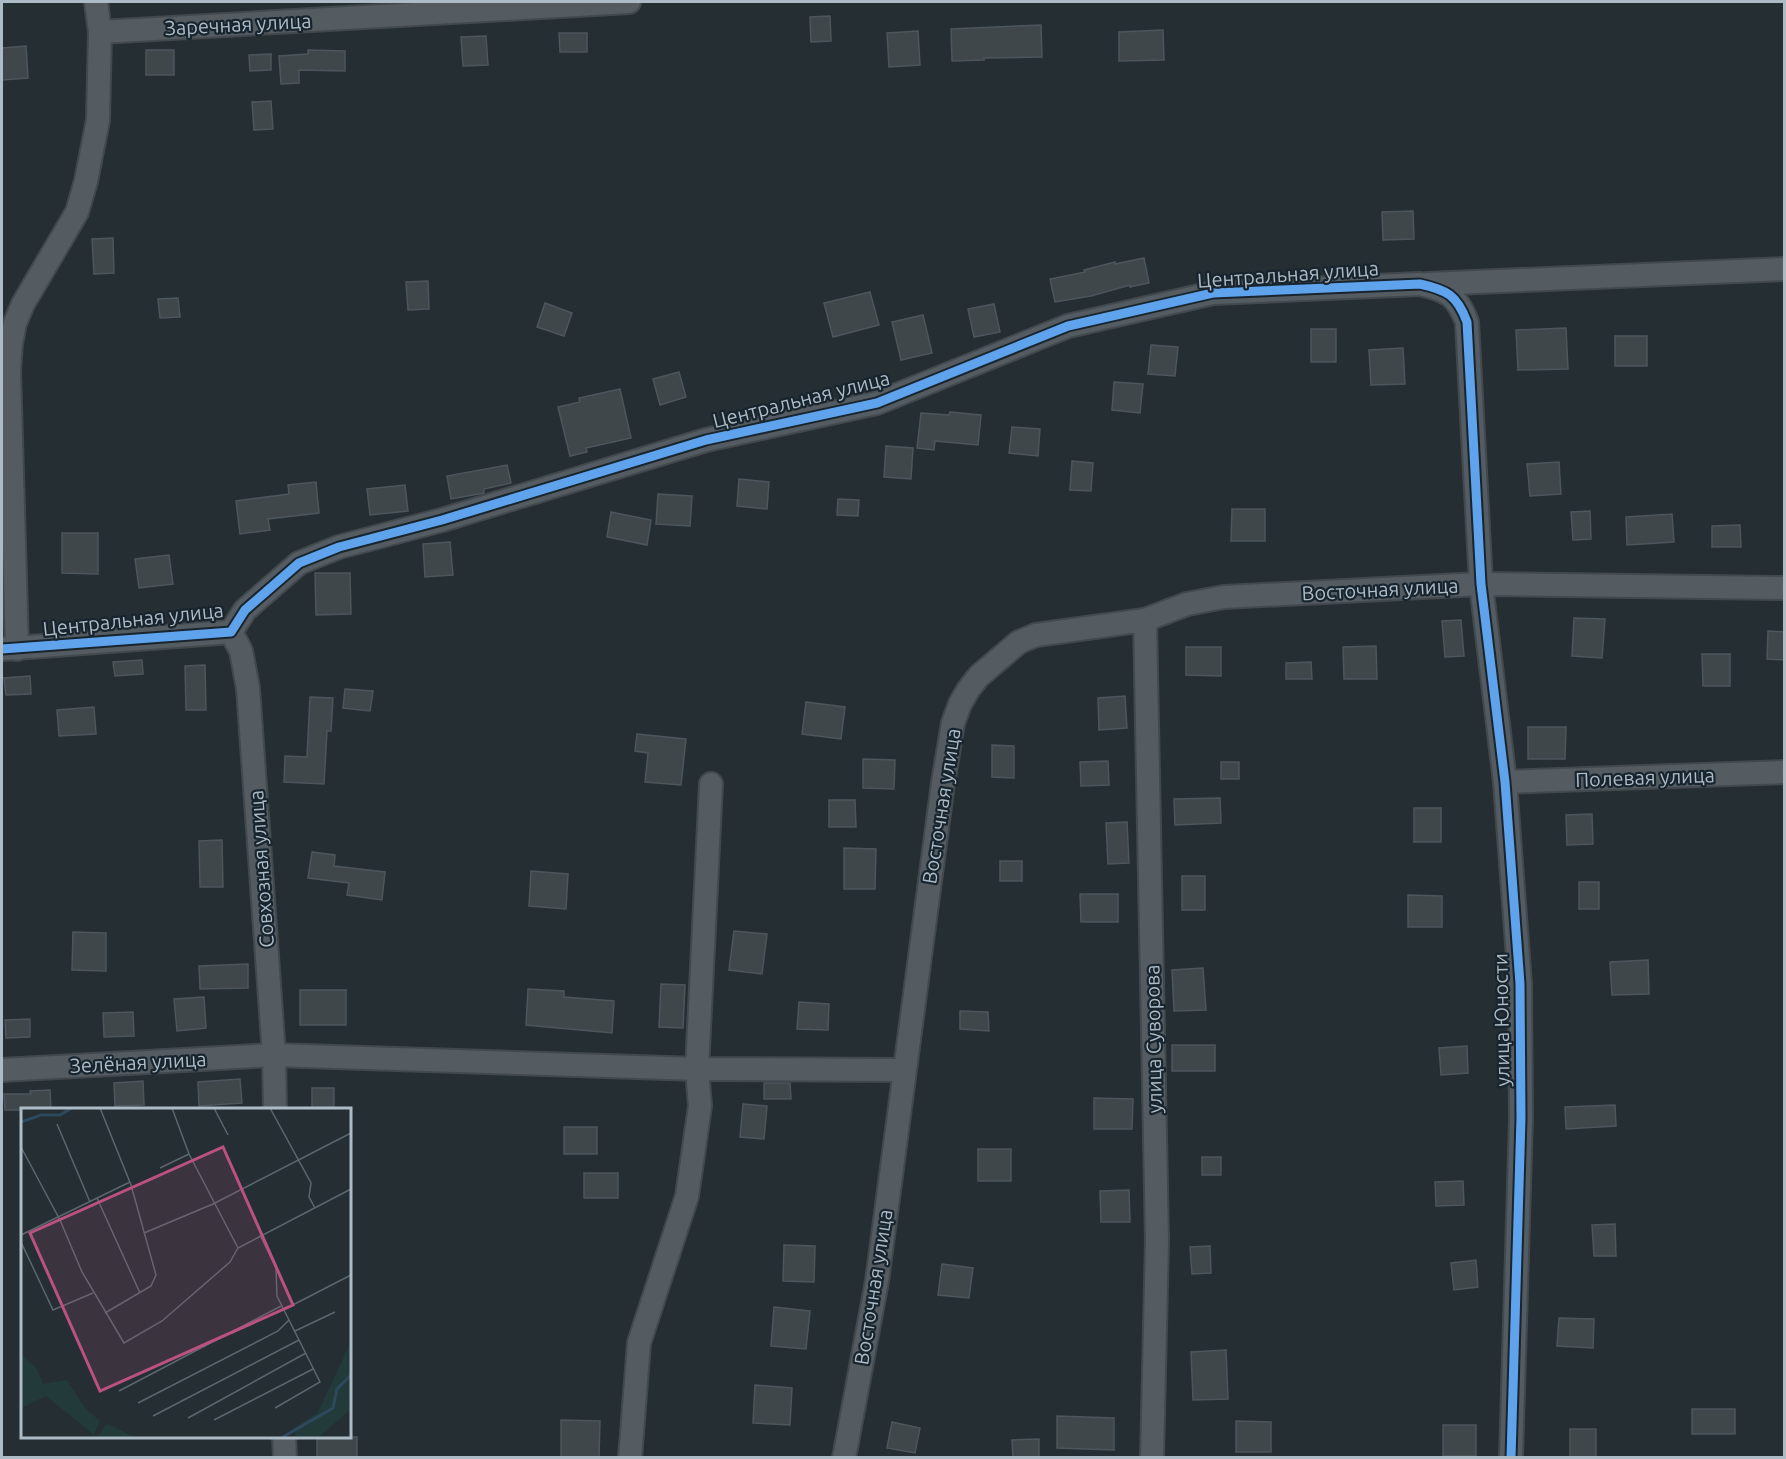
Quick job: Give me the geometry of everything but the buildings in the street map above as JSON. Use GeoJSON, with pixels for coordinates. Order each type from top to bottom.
{"type":"FeatureCollection","features":[{"type":"Feature","properties":{"kind":"street"},"geometry":{"type":"LineString","coordinates":[[9,649],[9,370],[11,343],[22,304],[77,212],[86,181],[98,120],[100,32],[96,2]]}},
{"type":"Feature","properties":{"kind":"street","name":"Заречная улица"},"geometry":{"type":"LineString","coordinates":[[100,32],[629,2]]}},
{"type":"Feature","properties":{"kind":"street"},"geometry":{"type":"LineString","coordinates":[[1420,284],[1785,269]]}},
{"type":"Feature","properties":{"kind":"street","name":"Центральная улица"},"geometry":{"type":"LineString","coordinates":[[9,649],[231,632],[245,610],[299,563],[339,547],[442,520],[706,440],[877,403],[1068,326],[1213,293],[1420,284],[1442,289],[1449,294],[1462,309],[1467,322],[1481,584]]}},
{"type":"Feature","properties":{"kind":"street","name":"Восточная улица"},"geometry":{"type":"LineString","coordinates":[[844,1458],[877,1281],[942,783],[953,723],[960,704],[979,676],[1019,642],[1036,635],[1145,620],[1187,604],[1224,597],[1481,584],[1785,588]]}},
{"type":"Feature","properties":{"kind":"street","name":"улица Юности"},"geometry":{"type":"LineString","coordinates":[[1481,584],[1505,782],[1520,984],[1521,1118],[1511,1458]]}},
{"type":"Feature","properties":{"kind":"street","name":"улица Суворова"},"geometry":{"type":"LineString","coordinates":[[1145,620],[1157,1240],[1152,1458]]}},
{"type":"Feature","properties":{"kind":"street","name":"Совхозная улица"},"geometry":{"type":"LineString","coordinates":[[231,632],[241,651],[248,688],[274,1055],[275,1108]]}},
{"type":"Feature","properties":{"kind":"street","name":"Полевая улица"},"geometry":{"type":"LineString","coordinates":[[1505,782],[1785,772]]}},
{"type":"Feature","properties":{"kind":"street"},"geometry":{"type":"LineString","coordinates":[[630,1458],[639,1343],[687,1196],[700,1106],[697,1069],[711,784]]}},
{"type":"Feature","properties":{"kind":"street","name":"Зелёная улица"},"geometry":{"type":"LineString","coordinates":[[2,1070],[274,1055],[697,1069],[904,1070]]}},
{"type":"Feature","properties":{"kind":"street"},"geometry":{"type":"LineString","coordinates":[[284,1438],[285,1458]]}},
{"type":"Feature","properties":{"kind":"cycle path"},"geometry":{"type":"LineString","coordinates":[[2,649],[231,632],[245,610],[299,563],[339,547],[442,520],[706,440],[877,403],[1068,326],[1213,293],[1420,284],[1450,295],[1467,322],[1481,584],[1505,782],[1520,984],[1521,1118],[1511,1458]]}}]}
